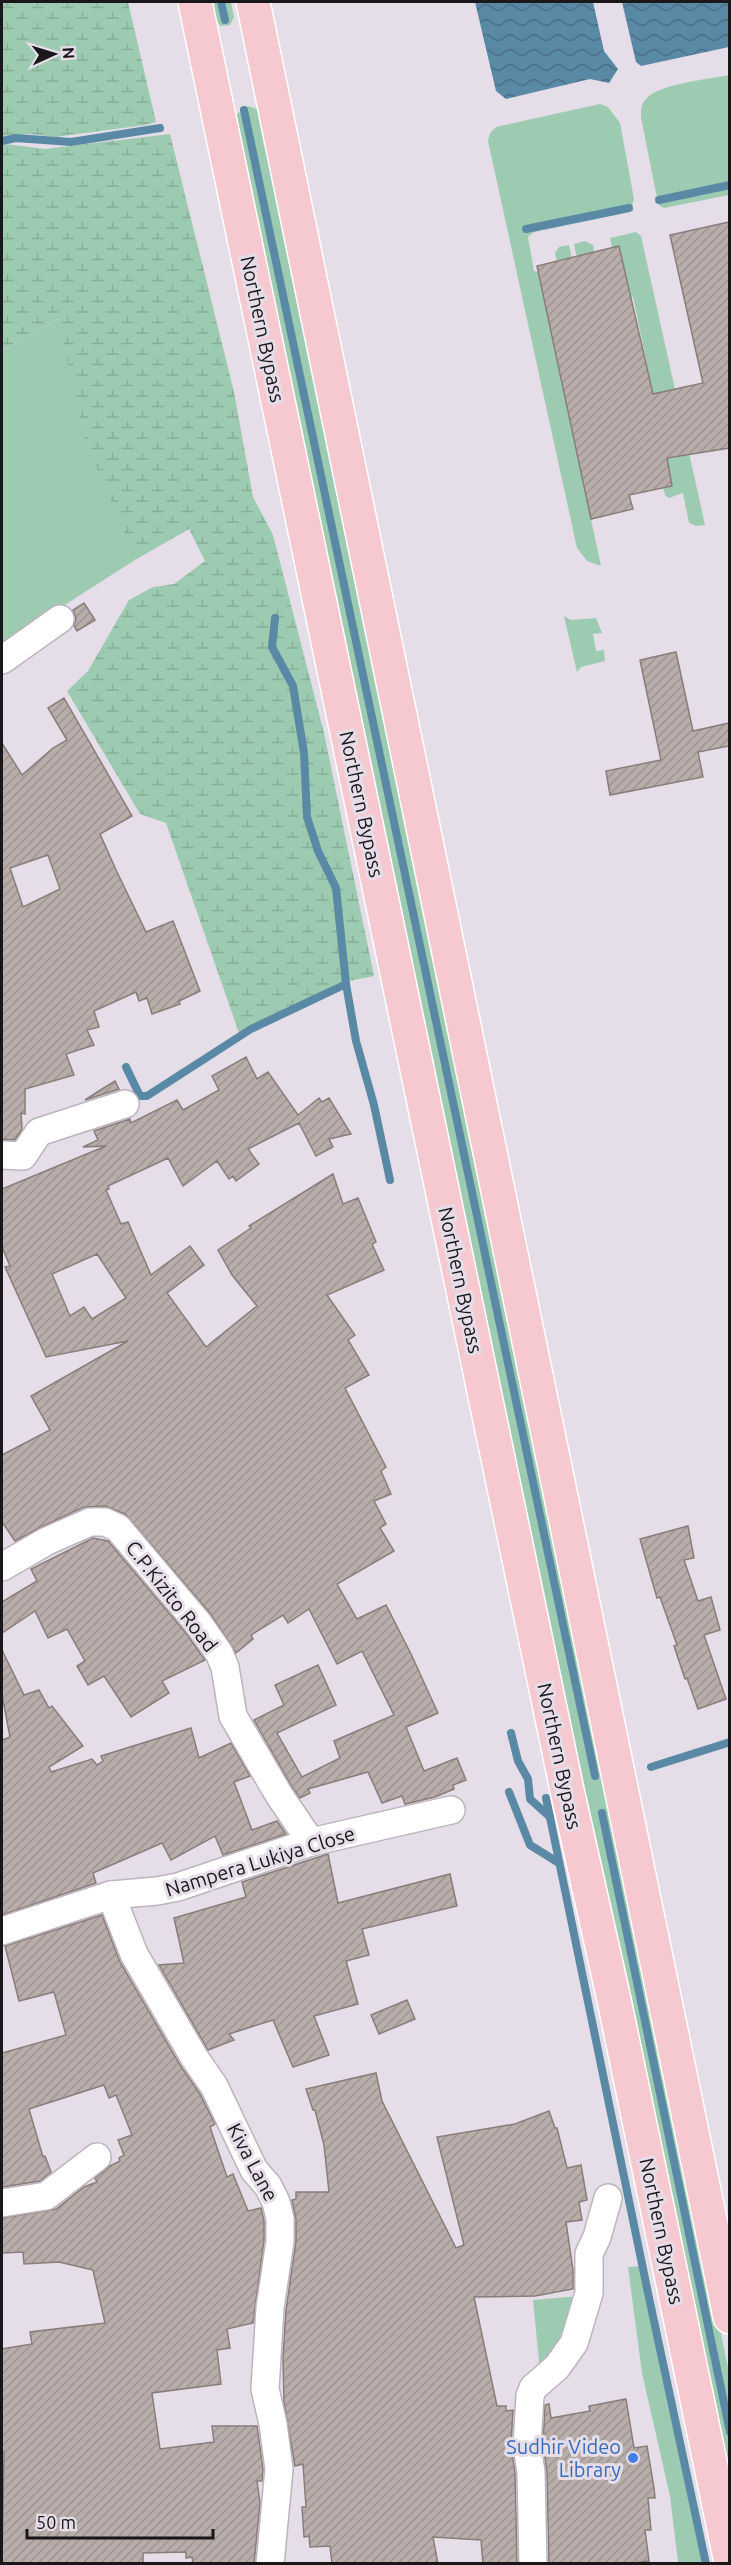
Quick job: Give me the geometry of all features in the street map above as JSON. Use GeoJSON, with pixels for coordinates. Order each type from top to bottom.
{"type":"FeatureCollection","features":[{"type":"Feature","properties":{"kind":"highway","name":"Northern Bypass"},"geometry":{"type":"LineString","coordinates":[[195,2],[729,2558]]}},
{"type":"Feature","properties":{"kind":"highway"},"geometry":{"type":"LineString","coordinates":[[253,2],[729,2317]]}},
{"type":"Feature","properties":{"kind":"street"},"geometry":{"type":"LineString","coordinates":[[2,660],[60,619]]}},
{"type":"Feature","properties":{"kind":"street"},"geometry":{"type":"LineString","coordinates":[[2,1155],[23,1156],[39,1132],[125,1104]]}},
{"type":"Feature","properties":{"kind":"street","name":"C.P.Kizito Road"},"geometry":{"type":"LineString","coordinates":[[2,1566],[47,1541],[90,1522],[105,1522],[118,1528],[198,1623],[219,1653],[225,1667],[233,1716],[279,1795],[311,1842]]}},
{"type":"Feature","properties":{"kind":"street","name":"Nampera Lukiya Close"},"geometry":{"type":"LineString","coordinates":[[2,1931],[111,1895],[178,1887],[311,1842],[451,1810]]}},
{"type":"Feature","properties":{"kind":"street","name":"Kiva Lane"},"geometry":{"type":"LineString","coordinates":[[111,1895],[141,1967],[214,2086],[254,2170],[268,2186],[276,2202],[280,2219],[280,2241],[270,2308],[265,2389],[273,2424],[279,2469],[270,2564]]}},
{"type":"Feature","properties":{"kind":"street"},"geometry":{"type":"LineString","coordinates":[[2,2203],[46,2196],[97,2157]]}},
{"type":"Feature","properties":{"kind":"street"},"geometry":{"type":"LineString","coordinates":[[534,2564],[531,2472],[527,2446],[530,2396],[533,2388],[558,2367],[574,2343],[589,2292],[589,2254],[597,2237],[608,2198]]}},
{"type":"Feature","properties":{"kind":"green space"},"geometry":{"type":"Polygon","coordinates":[[[2,2],[128,2],[156,122],[56,137],[29,134],[2,136],[2,2]]]}},
{"type":"Feature","properties":{"kind":"green space"},"geometry":{"type":"Polygon","coordinates":[[[212,2],[231,2],[234,17],[230,25],[221,26],[215,20],[212,2]]]}},
{"type":"Feature","properties":{"kind":"green space"},"geometry":{"type":"Polygon","coordinates":[[[729,75],[729,195],[664,208],[659,205],[656,193],[641,117],[643,103],[661,89],[729,75]]]}},
{"type":"Feature","properties":{"kind":"green space"},"geometry":{"type":"Polygon","coordinates":[[[600,104],[608,107],[620,123],[634,199],[631,209],[625,213],[534,232],[528,237],[534,271],[538,272],[601,566],[587,561],[577,548],[488,141],[490,133],[496,127],[600,104]]]}},
{"type":"Feature","properties":{"kind":"green space"},"geometry":{"type":"Polygon","coordinates":[[[248,106],[260,110],[686,2154],[729,2374],[729,2486],[237,121],[237,114],[248,106]]]}},
{"type":"Feature","properties":{"kind":"green space"},"geometry":{"type":"Polygon","coordinates":[[[170,134],[234,392],[253,497],[273,535],[324,733],[374,976],[339,983],[239,1033],[166,823],[140,814],[67,691],[88,671],[129,600],[153,587],[174,584],[205,561],[189,529],[135,560],[84,437],[58,319],[2,351],[2,145],[45,149],[170,134]]]}},
{"type":"Feature","properties":{"kind":"green space"},"geometry":{"type":"Polygon","coordinates":[[[636,232],[641,236],[705,525],[696,526],[689,523],[683,493],[669,498],[665,495],[663,487],[672,485],[633,297],[630,297],[619,246],[612,247],[610,238],[636,232]]]}},
{"type":"Feature","properties":{"kind":"green space"},"geometry":{"type":"Polygon","coordinates":[[[585,241],[593,245],[604,302],[587,306],[574,244],[585,241]]]}},
{"type":"Feature","properties":{"kind":"green space"},"geometry":{"type":"Polygon","coordinates":[[[569,245],[582,307],[557,262],[555,253],[559,247],[569,245]]]}},
{"type":"Feature","properties":{"kind":"green space"},"geometry":{"type":"Polygon","coordinates":[[[58,319],[135,560],[2,645],[2,351],[58,319]]]}},
{"type":"Feature","properties":{"kind":"green space"},"geometry":{"type":"Polygon","coordinates":[[[564,616],[571,620],[596,618],[602,633],[593,634],[596,651],[604,650],[605,661],[581,667],[577,672],[564,616]]]}},
{"type":"Feature","properties":{"kind":"green space"},"geometry":{"type":"Polygon","coordinates":[[[641,2266],[705,2563],[666,2563],[678,2562],[670,2496],[642,2373],[628,2267],[641,2266]]]}},
{"type":"Feature","properties":{"kind":"green space"},"geometry":{"type":"Polygon","coordinates":[[[580,2296],[578,2319],[540,2371],[533,2300],[580,2296]]]}},
{"type":"Feature","properties":{"kind":"water"},"geometry":{"type":"Polygon","coordinates":[[[475,2],[593,2],[604,51],[618,69],[609,83],[590,79],[506,99],[496,91],[475,2]]]}},
{"type":"Feature","properties":{"kind":"water"},"geometry":{"type":"Polygon","coordinates":[[[622,2],[729,2],[729,47],[641,66],[636,62],[622,2]]]}},
{"type":"Feature","properties":{"kind":"building"},"geometry":{"type":"Polygon","coordinates":[[[729,222],[729,448],[667,458],[672,486],[629,495],[633,509],[591,519],[537,266],[619,246],[653,394],[703,383],[670,235],[729,222]]]}},
{"type":"Feature","properties":{"kind":"building"},"geometry":{"type":"Polygon","coordinates":[[[84,603],[95,620],[77,631],[74,626],[76,618],[73,610],[84,603]]]}},
{"type":"Feature","properties":{"kind":"building"},"geometry":{"type":"Polygon","coordinates":[[[676,652],[693,731],[729,723],[729,746],[698,752],[703,777],[610,795],[606,771],[661,760],[640,660],[676,652]]]}},
{"type":"Feature","properties":{"kind":"building"},"geometry":{"type":"Polygon","coordinates":[[[64,698],[132,816],[100,834],[146,932],[173,921],[200,991],[179,1001],[180,1004],[152,1014],[147,998],[139,1001],[136,992],[94,1011],[99,1027],[87,1030],[94,1045],[66,1054],[74,1075],[25,1089],[25,1114],[21,1113],[22,1129],[15,1140],[2,1139],[2,743],[22,775],[53,748],[67,740],[48,708],[64,698]],[[48,855],[10,868],[23,907],[60,889],[48,855]]]}},
{"type":"Feature","properties":{"kind":"building"},"geometry":{"type":"Polygon","coordinates":[[[246,1057],[257,1079],[268,1072],[298,1115],[319,1098],[322,1102],[329,1098],[351,1134],[329,1139],[333,1147],[316,1156],[299,1123],[248,1149],[259,1164],[236,1181],[233,1176],[229,1179],[217,1161],[183,1186],[168,1158],[108,1186],[109,1189],[106,1190],[121,1224],[128,1222],[151,1275],[190,1246],[204,1265],[167,1293],[206,1347],[257,1306],[232,1275],[218,1250],[251,1228],[249,1226],[333,1174],[343,1204],[358,1198],[376,1242],[372,1244],[384,1270],[327,1295],[355,1335],[348,1340],[369,1375],[345,1388],[386,1467],[381,1471],[391,1494],[374,1501],[386,1524],[380,1528],[394,1551],[337,1584],[357,1619],[386,1605],[411,1654],[438,1713],[406,1727],[424,1771],[457,1758],[466,1780],[453,1785],[454,1789],[435,1797],[405,1804],[402,1796],[382,1803],[368,1772],[308,1789],[310,1793],[300,1798],[292,1787],[254,1720],[284,1705],[275,1685],[318,1665],[336,1705],[277,1733],[302,1777],[340,1758],[334,1741],[394,1715],[362,1651],[337,1664],[309,1609],[288,1623],[283,1615],[251,1635],[253,1639],[236,1653],[210,1613],[125,1514],[105,1506],[84,1507],[15,1541],[2,1522],[2,1455],[50,1430],[31,1396],[128,1341],[46,1357],[5,1267],[10,1266],[2,1247],[2,1189],[106,1146],[83,1147],[98,1140],[94,1131],[130,1119],[131,1123],[177,1100],[183,1110],[219,1090],[212,1076],[246,1057]],[[97,1254],[52,1274],[70,1316],[84,1307],[92,1319],[126,1298],[97,1254]]]}},
{"type":"Feature","properties":{"kind":"building"},"geometry":{"type":"Polygon","coordinates":[[[115,1081],[119,1089],[85,1100],[102,1089],[115,1081]]]}},
{"type":"Feature","properties":{"kind":"building"},"geometry":{"type":"Polygon","coordinates":[[[688,1526],[694,1558],[684,1560],[698,1601],[711,1597],[720,1630],[704,1635],[726,1699],[698,1709],[687,1678],[685,1679],[674,1646],[677,1645],[660,1597],[657,1598],[640,1539],[688,1526]]]}},
{"type":"Feature","properties":{"kind":"building"},"geometry":{"type":"Polygon","coordinates":[[[93,1538],[108,1541],[186,1633],[205,1660],[162,1681],[169,1693],[131,1717],[104,1676],[88,1685],[77,1666],[85,1661],[67,1629],[48,1638],[35,1611],[2,1633],[2,1602],[37,1581],[31,1569],[93,1538]]]}},
{"type":"Feature","properties":{"kind":"building"},"geometry":{"type":"Polygon","coordinates":[[[2,1650],[24,1695],[39,1690],[49,1708],[52,1706],[83,1746],[49,1767],[51,1772],[92,1759],[97,1765],[103,1761],[101,1756],[191,1728],[199,1758],[231,1743],[250,1776],[234,1782],[252,1830],[277,1821],[286,1834],[223,1855],[215,1836],[171,1860],[162,1843],[93,1873],[96,1883],[2,1915],[2,1740],[10,1737],[2,1695],[2,1650]]]}},
{"type":"Feature","properties":{"kind":"building"},"geometry":{"type":"Polygon","coordinates":[[[328,1854],[338,1903],[450,1874],[457,1906],[362,1929],[369,1955],[346,1961],[358,2004],[314,2016],[329,2055],[293,2067],[273,2020],[229,2034],[234,2040],[208,2050],[159,1965],[184,1963],[174,1918],[246,1897],[242,1882],[328,1854]]]}},
{"type":"Feature","properties":{"kind":"building"},"geometry":{"type":"Polygon","coordinates":[[[102,1915],[120,1962],[180,2065],[200,2094],[215,2124],[210,2127],[227,2177],[233,2174],[248,2211],[261,2208],[264,2240],[253,2323],[227,2329],[230,2348],[217,2350],[221,2384],[152,2393],[160,2449],[214,2442],[212,2426],[257,2426],[263,2469],[262,2481],[257,2481],[260,2503],[254,2564],[193,2564],[192,2557],[186,2558],[186,2552],[143,2553],[143,2564],[2,2564],[4,2452],[2,2452],[2,2349],[32,2344],[30,2332],[105,2323],[93,2270],[59,2262],[24,2264],[23,2252],[2,2253],[2,2218],[56,2209],[84,2187],[97,2182],[95,2178],[120,2161],[119,2158],[124,2155],[118,2140],[132,2135],[116,2095],[109,2098],[104,2085],[29,2109],[43,2157],[45,2156],[51,2172],[40,2181],[2,2187],[2,2053],[66,2035],[54,1992],[19,2001],[5,1946],[102,1915]]]}},
{"type":"Feature","properties":{"kind":"building"},"geometry":{"type":"Polygon","coordinates":[[[407,2000],[415,2019],[379,2034],[371,2015],[407,2000]]]}},
{"type":"Feature","properties":{"kind":"building"},"geometry":{"type":"Polygon","coordinates":[[[376,2073],[382,2101],[456,2248],[464,2245],[437,2137],[515,2124],[549,2111],[555,2128],[557,2128],[567,2168],[581,2165],[587,2200],[579,2202],[582,2220],[566,2222],[573,2270],[573,2289],[535,2296],[474,2297],[497,2406],[506,2406],[506,2411],[513,2410],[511,2445],[515,2473],[517,2564],[483,2564],[481,2540],[433,2537],[438,2564],[332,2564],[330,2546],[310,2547],[309,2536],[304,2537],[302,2507],[306,2507],[303,2464],[295,2466],[284,2403],[283,2358],[286,2310],[296,2241],[296,2219],[292,2200],[296,2199],[296,2192],[329,2192],[324,2145],[315,2110],[313,2110],[306,2089],[376,2073]]]}},
{"type":"Feature","properties":{"kind":"building"},"geometry":{"type":"Polygon","coordinates":[[[626,2399],[634,2448],[647,2446],[654,2488],[655,2498],[648,2498],[651,2530],[645,2530],[649,2561],[624,2564],[549,2564],[547,2472],[543,2445],[545,2405],[549,2404],[551,2418],[590,2411],[589,2406],[626,2399]]]}},
{"type":"Feature","properties":{"kind":"waterway"},"geometry":{"type":"LineString","coordinates":[[221,2],[225,20]]}},
{"type":"Feature","properties":{"kind":"waterway"},"geometry":{"type":"LineString","coordinates":[[244,110],[595,1776]]}},
{"type":"Feature","properties":{"kind":"waterway"},"geometry":{"type":"LineString","coordinates":[[2,141],[16,138],[71,142],[160,128]]}},
{"type":"Feature","properties":{"kind":"waterway"},"geometry":{"type":"LineString","coordinates":[[659,200],[730,185]]}},
{"type":"Feature","properties":{"kind":"waterway"},"geometry":{"type":"LineString","coordinates":[[526,229],[629,208]]}},
{"type":"Feature","properties":{"kind":"waterway"},"geometry":{"type":"LineString","coordinates":[[275,618],[272,647],[293,686],[304,753],[307,817],[318,851],[336,888],[346,984],[356,1041],[374,1105],[390,1180]]}},
{"type":"Feature","properties":{"kind":"waterway"},"geometry":{"type":"LineString","coordinates":[[126,1067],[140,1096],[147,1096],[251,1029],[346,984]]}},
{"type":"Feature","properties":{"kind":"waterway"},"geometry":{"type":"LineString","coordinates":[[511,1733],[518,1761],[528,1779],[530,1799],[550,1817]]}},
{"type":"Feature","properties":{"kind":"waterway"},"geometry":{"type":"LineString","coordinates":[[651,1767],[730,1742]]}},
{"type":"Feature","properties":{"kind":"waterway"},"geometry":{"type":"LineString","coordinates":[[509,1792],[530,1845],[559,1863]]}},
{"type":"Feature","properties":{"kind":"waterway"},"geometry":{"type":"LineString","coordinates":[[546,1798],[706,2564]]}},
{"type":"Feature","properties":{"kind":"waterway"},"geometry":{"type":"LineString","coordinates":[[602,1813],[730,2432]]}},
{"type":"Feature","properties":{"kind":"place","name":"Sudhir Video Library"},"geometry":{"type":"Point","coordinates":[633,2458]}}]}
